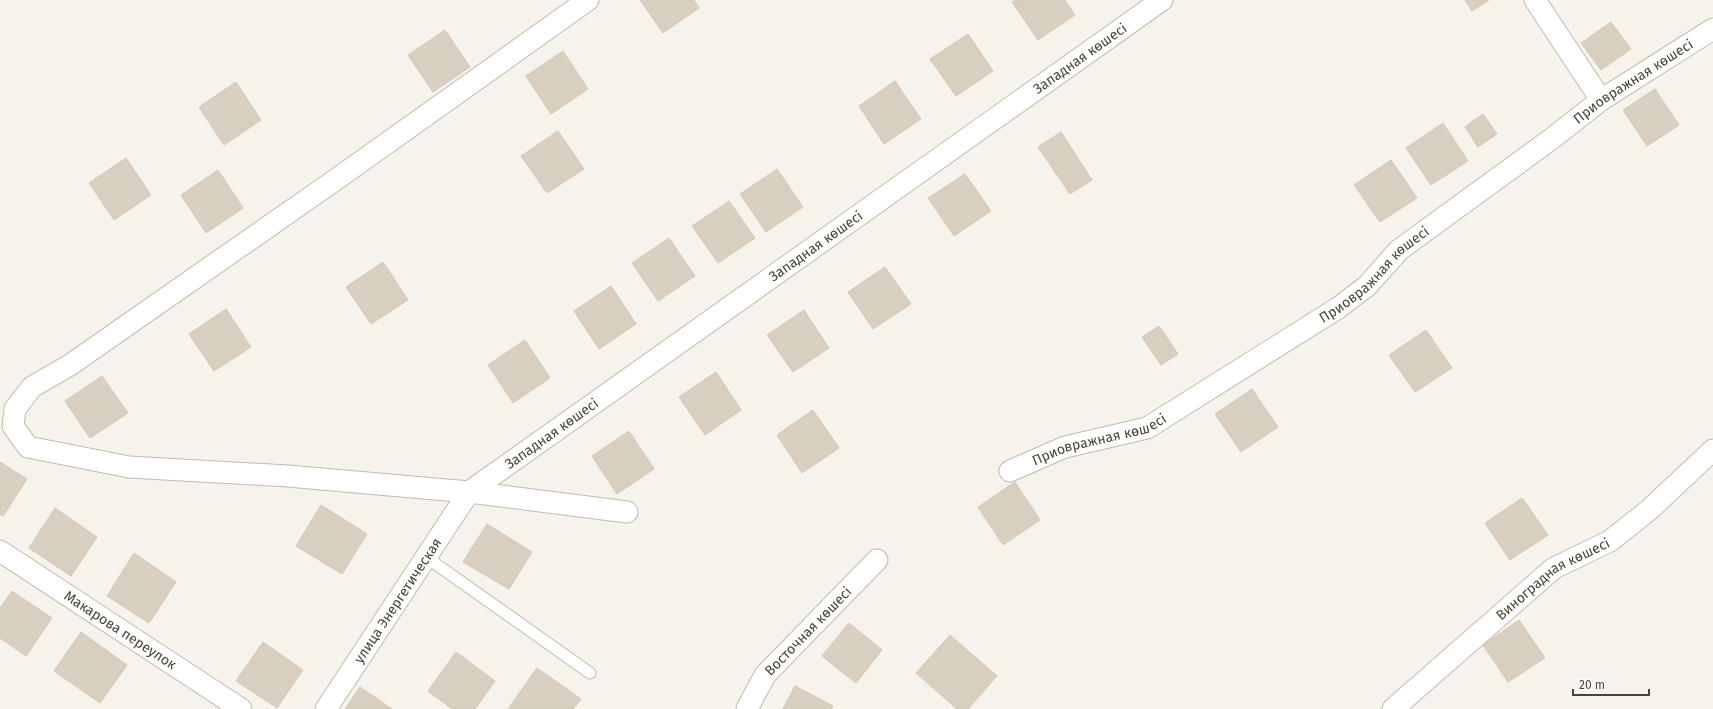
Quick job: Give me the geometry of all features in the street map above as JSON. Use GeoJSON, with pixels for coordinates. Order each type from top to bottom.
{"type":"FeatureCollection","features":[{"type":"Feature","properties":{"kind":"street"},"geometry":{"type":"LineString","coordinates":[[588,0],[312,196],[70,365],[32,388],[15,409],[13,426],[28,447],[129,467],[288,476],[469,492],[627,512]]}},
{"type":"Feature","properties":{"kind":"street","name":"Западная көшесі"},"geometry":{"type":"LineString","coordinates":[[469,492],[1162,0]]}},
{"type":"Feature","properties":{"kind":"street"},"geometry":{"type":"LineString","coordinates":[[1535,0],[1601,100]]}},
{"type":"Feature","properties":{"kind":"street","name":"Приовражная көшесі"},"geometry":{"type":"LineString","coordinates":[[1010,471],[1064,447],[1147,428],[1338,308],[1367,286],[1399,250],[1554,137],[1601,100],[1713,29]]}},
{"type":"Feature","properties":{"kind":"street","name":"Виноградная көшесі"},"geometry":{"type":"LineString","coordinates":[[1393,709],[1554,568],[1610,541],[1649,510],[1713,450]]}},
{"type":"Feature","properties":{"kind":"street","name":"улица Энергетическая"},"geometry":{"type":"LineString","coordinates":[[326,709],[469,492]]}},
{"type":"Feature","properties":{"kind":"street","name":"Макарова переулок"},"geometry":{"type":"LineString","coordinates":[[0,551],[241,709]]}},
{"type":"Feature","properties":{"kind":"street","name":"Восточная көшесі"},"geometry":{"type":"LineString","coordinates":[[747,709],[765,675],[877,560]]}},
{"type":"Feature","properties":{"kind":"lane"},"geometry":{"type":"LineString","coordinates":[[426,557],[590,673]]}},
{"type":"Feature","properties":{"kind":"building"},"geometry":{"type":"Polygon","coordinates":[[[640,0],[694,0],[699,8],[663,33],[640,0]]]}},
{"type":"Feature","properties":{"kind":"building"},"geometry":{"type":"Polygon","coordinates":[[[1016,0],[1065,0],[1075,15],[1038,40],[1012,2],[1016,0]]]}},
{"type":"Feature","properties":{"kind":"building"},"geometry":{"type":"Polygon","coordinates":[[[1465,0],[1489,0],[1472,11],[1465,0]]]}},
{"type":"Feature","properties":{"kind":"building"},"geometry":{"type":"Polygon","coordinates":[[[1611,22],[1631,49],[1601,70],[1581,43],[1611,22]]]}},
{"type":"Feature","properties":{"kind":"building"},"geometry":{"type":"Polygon","coordinates":[[[445,30],[470,67],[433,92],[408,55],[445,30]]]}},
{"type":"Feature","properties":{"kind":"building"},"geometry":{"type":"Polygon","coordinates":[[[968,34],[993,71],[956,96],[930,59],[968,34]]]}},
{"type":"Feature","properties":{"kind":"building"},"geometry":{"type":"Polygon","coordinates":[[[563,51],[588,89],[551,114],[526,76],[563,51]]]}},
{"type":"Feature","properties":{"kind":"building"},"geometry":{"type":"Polygon","coordinates":[[[895,81],[921,119],[884,144],[859,106],[895,81]]]}},
{"type":"Feature","properties":{"kind":"building"},"geometry":{"type":"Polygon","coordinates":[[[236,82],[261,120],[224,145],[199,107],[236,82]]]}},
{"type":"Feature","properties":{"kind":"building"},"geometry":{"type":"Polygon","coordinates":[[[1655,89],[1679,125],[1647,146],[1623,110],[1655,89]]]}},
{"type":"Feature","properties":{"kind":"building"},"geometry":{"type":"Polygon","coordinates":[[[1483,114],[1497,134],[1478,147],[1465,127],[1483,114]]]}},
{"type":"Feature","properties":{"kind":"building"},"geometry":{"type":"Polygon","coordinates":[[[1443,123],[1468,161],[1431,185],[1406,148],[1443,123]]]}},
{"type":"Feature","properties":{"kind":"building"},"geometry":{"type":"Polygon","coordinates":[[[558,131],[584,169],[547,193],[521,156],[558,131]]]}},
{"type":"Feature","properties":{"kind":"building"},"geometry":{"type":"Polygon","coordinates":[[[1061,132],[1092,180],[1070,194],[1038,147],[1061,132]]]}},
{"type":"Feature","properties":{"kind":"building"},"geometry":{"type":"Polygon","coordinates":[[[126,158],[151,195],[114,220],[89,183],[126,158]]]}},
{"type":"Feature","properties":{"kind":"building"},"geometry":{"type":"Polygon","coordinates":[[[1391,160],[1417,198],[1380,222],[1354,185],[1391,160]]]}},
{"type":"Feature","properties":{"kind":"building"},"geometry":{"type":"Polygon","coordinates":[[[777,169],[803,207],[766,232],[740,194],[777,169]]]}},
{"type":"Feature","properties":{"kind":"building"},"geometry":{"type":"Polygon","coordinates":[[[218,170],[243,208],[206,233],[181,195],[218,170]]]}},
{"type":"Feature","properties":{"kind":"building"},"geometry":{"type":"Polygon","coordinates":[[[965,174],[991,211],[954,236],[928,198],[965,174]]]}},
{"type":"Feature","properties":{"kind":"building"},"geometry":{"type":"Polygon","coordinates":[[[729,201],[755,238],[718,263],[692,226],[729,201]]]}},
{"type":"Feature","properties":{"kind":"building"},"geometry":{"type":"Polygon","coordinates":[[[669,238],[695,276],[658,301],[632,263],[669,238]]]}},
{"type":"Feature","properties":{"kind":"building"},"geometry":{"type":"Polygon","coordinates":[[[383,262],[408,300],[371,324],[346,287],[383,262]]]}},
{"type":"Feature","properties":{"kind":"building"},"geometry":{"type":"Polygon","coordinates":[[[885,267],[911,304],[873,329],[848,292],[885,267]]]}},
{"type":"Feature","properties":{"kind":"building"},"geometry":{"type":"Polygon","coordinates":[[[611,286],[636,324],[599,349],[574,311],[611,286]]]}},
{"type":"Feature","properties":{"kind":"building"},"geometry":{"type":"Polygon","coordinates":[[[226,309],[251,347],[214,371],[189,334],[226,309]]]}},
{"type":"Feature","properties":{"kind":"building"},"geometry":{"type":"Polygon","coordinates":[[[804,310],[829,348],[793,372],[767,335],[804,310]]]}},
{"type":"Feature","properties":{"kind":"building"},"geometry":{"type":"Polygon","coordinates":[[[1159,326],[1178,354],[1161,365],[1142,337],[1159,326]]]}},
{"type":"Feature","properties":{"kind":"building"},"geometry":{"type":"Polygon","coordinates":[[[1426,330],[1452,368],[1415,392],[1389,355],[1426,330]]]}},
{"type":"Feature","properties":{"kind":"building"},"geometry":{"type":"Polygon","coordinates":[[[525,340],[550,378],[513,403],[488,365],[525,340]]]}},
{"type":"Feature","properties":{"kind":"building"},"geometry":{"type":"Polygon","coordinates":[[[716,372],[741,410],[705,435],[679,397],[716,372]]]}},
{"type":"Feature","properties":{"kind":"building"},"geometry":{"type":"Polygon","coordinates":[[[102,376],[128,413],[90,438],[65,401],[102,376]]]}},
{"type":"Feature","properties":{"kind":"building"},"geometry":{"type":"Polygon","coordinates":[[[1252,389],[1278,427],[1241,452],[1215,414],[1252,389]]]}},
{"type":"Feature","properties":{"kind":"building"},"geometry":{"type":"Polygon","coordinates":[[[813,410],[839,448],[802,473],[777,435],[813,410]]]}},
{"type":"Feature","properties":{"kind":"building"},"geometry":{"type":"Polygon","coordinates":[[[629,431],[654,469],[617,494],[592,456],[629,431]]]}},
{"type":"Feature","properties":{"kind":"building"},"geometry":{"type":"Polygon","coordinates":[[[0,462],[27,479],[3,516],[0,514],[0,462]]]}},
{"type":"Feature","properties":{"kind":"building"},"geometry":{"type":"Polygon","coordinates":[[[1015,482],[1040,520],[1003,545],[978,507],[1015,482]]]}},
{"type":"Feature","properties":{"kind":"building"},"geometry":{"type":"Polygon","coordinates":[[[1522,498],[1548,535],[1510,560],[1485,523],[1522,498]]]}},
{"type":"Feature","properties":{"kind":"building"},"geometry":{"type":"Polygon","coordinates":[[[321,505],[367,534],[342,574],[296,546],[321,505]]]}},
{"type":"Feature","properties":{"kind":"building"},"geometry":{"type":"Polygon","coordinates":[[[55,508],[97,537],[71,576],[29,548],[55,508]]]}},
{"type":"Feature","properties":{"kind":"building"},"geometry":{"type":"Polygon","coordinates":[[[487,524],[532,552],[509,589],[463,562],[487,524]]]}},
{"type":"Feature","properties":{"kind":"building"},"geometry":{"type":"Polygon","coordinates":[[[134,553],[176,582],[149,623],[107,596],[134,553]]]}},
{"type":"Feature","properties":{"kind":"building"},"geometry":{"type":"Polygon","coordinates":[[[12,591],[52,618],[26,656],[0,638],[0,608],[12,591]]]}},
{"type":"Feature","properties":{"kind":"building"},"geometry":{"type":"Polygon","coordinates":[[[1519,620],[1545,658],[1508,682],[1483,645],[1519,620]]]}},
{"type":"Feature","properties":{"kind":"building"},"geometry":{"type":"Polygon","coordinates":[[[849,623],[882,650],[856,683],[822,656],[849,623]]]}},
{"type":"Feature","properties":{"kind":"building"},"geometry":{"type":"Polygon","coordinates":[[[81,632],[127,665],[100,703],[54,671],[81,632]]]}},
{"type":"Feature","properties":{"kind":"building"},"geometry":{"type":"Polygon","coordinates":[[[950,635],[997,676],[968,709],[957,709],[916,673],[950,635]]]}},
{"type":"Feature","properties":{"kind":"building"},"geometry":{"type":"Polygon","coordinates":[[[263,642],[303,670],[277,708],[236,681],[263,642]]]}},
{"type":"Feature","properties":{"kind":"building"},"geometry":{"type":"Polygon","coordinates":[[[456,652],[495,681],[475,709],[452,709],[428,691],[456,652]]]}},
{"type":"Feature","properties":{"kind":"building"},"geometry":{"type":"Polygon","coordinates":[[[537,668],[581,699],[573,709],[508,709],[537,668]]]}},
{"type":"Feature","properties":{"kind":"building"},"geometry":{"type":"Polygon","coordinates":[[[795,686],[833,706],[831,709],[783,709],[795,686]]]}},
{"type":"Feature","properties":{"kind":"building"},"geometry":{"type":"Polygon","coordinates":[[[360,687],[392,709],[345,709],[360,687]]]}}]}
